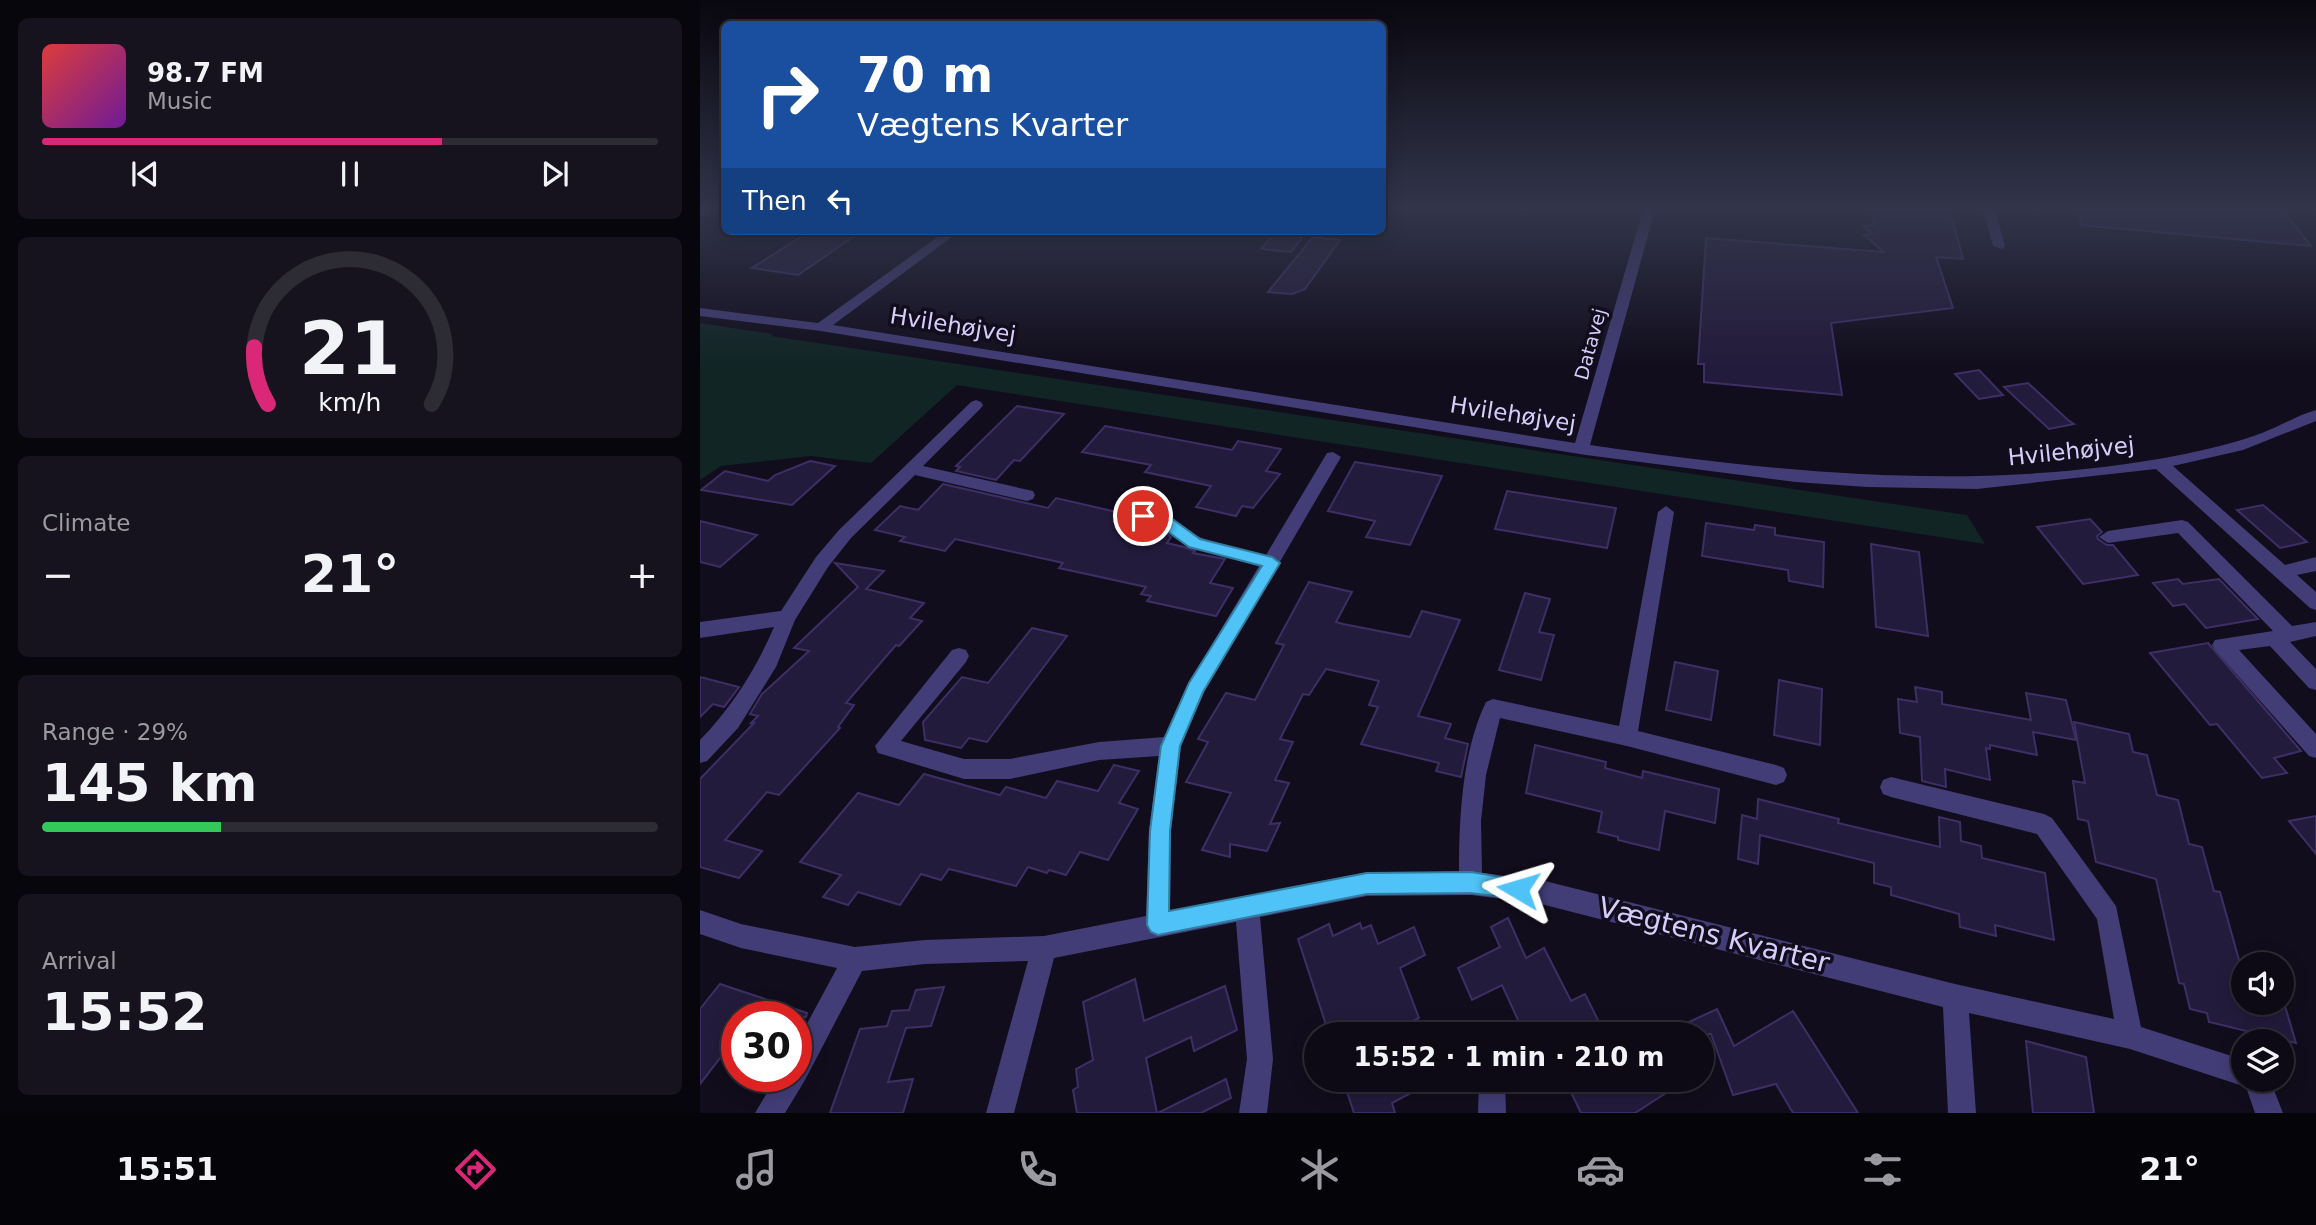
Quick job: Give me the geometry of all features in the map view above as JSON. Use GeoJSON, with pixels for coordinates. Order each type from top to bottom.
{"type":"FeatureCollection","features":[{"type":"Feature","properties":{"kind":"street"},"geometry":{"type":"LineString","coordinates":[[821,327],[911,262]]}},
{"type":"Feature","properties":{"kind":"street","name":"Datavej"},"geometry":{"type":"LineString","coordinates":[[1581,448],[1634,262]]}},
{"type":"Feature","properties":{"kind":"street","name":"Hvilehøjvej"},"geometry":{"type":"LineString","coordinates":[[700,312],[821,327],[1581,448],[1740,471],[1843,480],[1939,484],[2038,479],[2161,465],[2301,424],[2316,415]]}},
{"type":"Feature","properties":{"kind":"street"},"geometry":{"type":"LineString","coordinates":[[700,754],[731,722],[769,661],[787,618],[837,543],[976,405]]}},
{"type":"Feature","properties":{"kind":"street"},"geometry":{"type":"LineString","coordinates":[[1158,925],[1160,831],[1171,746],[1196,689],[1333,457]]}},
{"type":"Feature","properties":{"kind":"street"},"geometry":{"type":"LineString","coordinates":[[2161,465],[2316,603]]}},
{"type":"Feature","properties":{"kind":"street"},"geometry":{"type":"LineString","coordinates":[[912,469],[1027,495]]}},
{"type":"Feature","properties":{"kind":"street"},"geometry":{"type":"LineString","coordinates":[[1627,737],[1666,512]]}},
{"type":"Feature","properties":{"kind":"street"},"geometry":{"type":"LineString","coordinates":[[1143,516],[1166,522],[1195,543],[1272,563]]}},
{"type":"Feature","properties":{"kind":"street"},"geometry":{"type":"LineString","coordinates":[[2108,537],[2182,526],[2281,636],[2316,682]]}},
{"type":"Feature","properties":{"kind":"street"},"geometry":{"type":"LineString","coordinates":[[2283,572],[2316,564]]}},
{"type":"Feature","properties":{"kind":"street"},"geometry":{"type":"LineString","coordinates":[[700,630],[787,618]]}},
{"type":"Feature","properties":{"kind":"street"},"geometry":{"type":"LineString","coordinates":[[2316,629],[2222,645],[2316,749]]}},
{"type":"Feature","properties":{"kind":"street"},"geometry":{"type":"LineString","coordinates":[[959,656],[886,746],[964,769],[1010,769],[1099,751],[1171,746]]}},
{"type":"Feature","properties":{"kind":"street"},"geometry":{"type":"LineString","coordinates":[[1471,883],[1470,821],[1475,775],[1493,708],[1627,737],[1776,775]]}},
{"type":"Feature","properties":{"kind":"street"},"geometry":{"type":"LineString","coordinates":[[1891,787],[2044,825],[2108,914],[2130,1036]]}},
{"type":"Feature","properties":{"kind":"street","name":"Vægtens Kvarter"},"geometry":{"type":"LineString","coordinates":[[700,922],[741,936],[855,959],[925,952],[1044,948],[1367,884],[1471,883],[1541,892],[1955,997],[2130,1036],[2231,1070]]}},
{"type":"Feature","properties":{"kind":"street"},"geometry":{"type":"LineString","coordinates":[[1247,907],[1260,1059],[1254,1113]]}},
{"type":"Feature","properties":{"kind":"street"},"geometry":{"type":"LineString","coordinates":[[1000,1113],[1044,948]]}},
{"type":"Feature","properties":{"kind":"street"},"geometry":{"type":"LineString","coordinates":[[812,1041],[855,959]]}},
{"type":"Feature","properties":{"kind":"street"},"geometry":{"type":"LineString","coordinates":[[1955,997],[1962,1113]]}},
{"type":"Feature","properties":{"kind":"street"},"geometry":{"type":"LineString","coordinates":[[769,1113],[783,1092]]}},
{"type":"Feature","properties":{"kind":"street"},"geometry":{"type":"LineString","coordinates":[[1492,1092],[1492,1113]]}},
{"type":"Feature","properties":{"kind":"street"},"geometry":{"type":"LineString","coordinates":[[2261,1092],[2269,1113]]}},
{"type":"Feature","properties":{"kind":"green space"},"geometry":{"type":"Polygon","coordinates":[[[700,323],[773,334],[771,336],[1967,515],[1985,544],[957,385],[871,463],[810,456],[721,466],[700,480],[700,323]]]}},
{"type":"Feature","properties":{"kind":"building"},"geometry":{"type":"Polygon","coordinates":[[[761,262],[817,262],[798,275],[752,268],[761,262]]]}},
{"type":"Feature","properties":{"kind":"building"},"geometry":{"type":"Polygon","coordinates":[[[1293,262],[1324,262],[1305,289],[1292,294],[1268,292],[1293,262]]]}},
{"type":"Feature","properties":{"kind":"building"},"geometry":{"type":"Polygon","coordinates":[[[1704,262],[1938,262],[1953,308],[1831,323],[1842,395],[1704,382],[1704,364],[1698,364],[1704,262]]]}},
{"type":"Feature","properties":{"kind":"building"},"geometry":{"type":"Polygon","coordinates":[[[1979,370],[2003,395],[1979,399],[1955,374],[1979,370]]]}},
{"type":"Feature","properties":{"kind":"building"},"geometry":{"type":"Polygon","coordinates":[[[2028,383],[2074,424],[2049,429],[2004,387],[2028,383]]]}},
{"type":"Feature","properties":{"kind":"building"},"geometry":{"type":"Polygon","coordinates":[[[1017,406],[1064,414],[1020,461],[1014,460],[996,480],[956,471],[960,467],[956,466],[1017,406]]]}},
{"type":"Feature","properties":{"kind":"building"},"geometry":{"type":"Polygon","coordinates":[[[1105,426],[1232,450],[1238,441],[1281,449],[1266,471],[1280,474],[1253,508],[1242,506],[1236,516],[1196,507],[1211,486],[1145,472],[1151,465],[1082,452],[1105,426]]]}},
{"type":"Feature","properties":{"kind":"building"},"geometry":{"type":"Polygon","coordinates":[[[810,461],[835,466],[792,505],[701,490],[725,471],[768,481],[775,475],[810,461]]]}},
{"type":"Feature","properties":{"kind":"building"},"geometry":{"type":"Polygon","coordinates":[[[1355,462],[1442,476],[1410,545],[1366,537],[1375,521],[1328,511],[1355,462]]]}},
{"type":"Feature","properties":{"kind":"building"},"geometry":{"type":"Polygon","coordinates":[[[943,484],[1048,508],[1056,498],[1121,513],[1114,521],[1161,530],[1171,537],[1167,543],[1195,551],[1193,553],[1225,559],[1210,583],[1233,588],[1216,616],[1147,601],[1151,596],[1141,594],[1146,587],[1059,568],[1063,563],[955,539],[945,551],[900,541],[905,537],[875,530],[900,506],[918,510],[943,484]]]}},
{"type":"Feature","properties":{"kind":"building"},"geometry":{"type":"Polygon","coordinates":[[[1507,491],[1616,508],[1607,548],[1495,529],[1507,491]]]}},
{"type":"Feature","properties":{"kind":"building"},"geometry":{"type":"Polygon","coordinates":[[[2263,505],[2307,542],[2280,548],[2237,510],[2263,505]]]}},
{"type":"Feature","properties":{"kind":"building"},"geometry":{"type":"Polygon","coordinates":[[[2090,519],[2102,532],[2097,536],[2098,539],[2107,545],[2113,545],[2138,575],[2083,584],[2037,527],[2090,519]]]}},
{"type":"Feature","properties":{"kind":"building"},"geometry":{"type":"Polygon","coordinates":[[[700,521],[757,535],[720,567],[700,562],[700,521]]]}},
{"type":"Feature","properties":{"kind":"building"},"geometry":{"type":"Polygon","coordinates":[[[1706,523],[1754,530],[1755,525],[1775,528],[1775,535],[1824,542],[1823,587],[1789,581],[1788,570],[1702,556],[1706,523]]]}},
{"type":"Feature","properties":{"kind":"building"},"geometry":{"type":"Polygon","coordinates":[[[1871,544],[1919,552],[1928,636],[1876,627],[1871,544]]]}},
{"type":"Feature","properties":{"kind":"building"},"geometry":{"type":"Polygon","coordinates":[[[835,563],[884,571],[866,589],[924,603],[910,618],[922,621],[899,646],[896,645],[846,703],[854,705],[838,727],[840,728],[779,795],[767,792],[725,840],[762,851],[739,878],[700,867],[700,779],[754,723],[751,723],[758,716],[750,714],[762,694],[809,651],[794,648],[858,587],[835,563]]]}},
{"type":"Feature","properties":{"kind":"building"},"geometry":{"type":"Polygon","coordinates":[[[2178,579],[2183,584],[2219,579],[2258,619],[2206,628],[2185,604],[2173,606],[2153,583],[2178,579]]]}},
{"type":"Feature","properties":{"kind":"building"},"geometry":{"type":"Polygon","coordinates":[[[1309,582],[1352,592],[1336,622],[1343,624],[1410,637],[1422,611],[1460,620],[1418,716],[1451,724],[1445,738],[1468,744],[1461,777],[1436,771],[1439,763],[1361,744],[1378,707],[1369,705],[1379,681],[1326,669],[1309,695],[1303,694],[1280,739],[1293,742],[1275,780],[1289,783],[1270,824],[1280,823],[1267,851],[1230,844],[1230,857],[1202,850],[1231,793],[1186,782],[1208,742],[1198,739],[1226,693],[1255,700],[1284,645],[1276,643],[1309,582]]]}},
{"type":"Feature","properties":{"kind":"building"},"geometry":{"type":"Polygon","coordinates":[[[1525,593],[1550,599],[1539,632],[1554,635],[1541,680],[1499,670],[1525,593]]]}},
{"type":"Feature","properties":{"kind":"building"},"geometry":{"type":"Polygon","coordinates":[[[1032,628],[1067,636],[987,742],[969,738],[961,748],[925,740],[923,722],[962,677],[988,683],[1032,628]]]}},
{"type":"Feature","properties":{"kind":"building"},"geometry":{"type":"Polygon","coordinates":[[[2208,643],[2301,751],[2274,758],[2287,773],[2262,778],[2217,724],[2210,725],[2150,653],[2208,643]]]}},
{"type":"Feature","properties":{"kind":"building"},"geometry":{"type":"Polygon","coordinates":[[[1675,662],[1718,671],[1711,720],[1666,710],[1675,662]]]}},
{"type":"Feature","properties":{"kind":"building"},"geometry":{"type":"Polygon","coordinates":[[[700,677],[739,687],[724,707],[713,704],[700,717],[700,677]]]}},
{"type":"Feature","properties":{"kind":"building"},"geometry":{"type":"Polygon","coordinates":[[[1779,680],[1822,689],[1820,745],[1774,735],[1779,680]]]}},
{"type":"Feature","properties":{"kind":"building"},"geometry":{"type":"Polygon","coordinates":[[[1915,687],[1942,692],[1942,704],[2031,720],[2026,693],[2066,700],[2076,740],[2033,732],[2037,755],[1990,745],[1990,749],[1986,748],[1990,780],[1945,769],[1946,787],[1922,781],[1920,737],[1900,733],[1898,699],[1917,702],[1915,687]]]}},
{"type":"Feature","properties":{"kind":"building"},"geometry":{"type":"Polygon","coordinates":[[[2074,722],[2129,734],[2133,752],[2147,755],[2157,795],[2178,800],[2189,844],[2202,847],[2214,891],[2220,892],[2237,952],[2231,952],[2231,1015],[2288,1015],[2292,1029],[2238,1029],[2209,1022],[2207,1013],[2190,1009],[2184,984],[2179,983],[2156,879],[2096,862],[2088,821],[2078,819],[2073,781],[2085,783],[2074,722]]]}},
{"type":"Feature","properties":{"kind":"building"},"geometry":{"type":"Polygon","coordinates":[[[1535,745],[1606,762],[1605,768],[1642,778],[1643,771],[1719,789],[1715,823],[1665,811],[1659,850],[1598,832],[1602,812],[1526,793],[1535,745]]]}},
{"type":"Feature","properties":{"kind":"building"},"geometry":{"type":"Polygon","coordinates":[[[1114,765],[1139,771],[1119,803],[1138,809],[1108,860],[1080,852],[1066,875],[1028,867],[1016,886],[949,869],[941,880],[921,874],[900,905],[858,892],[848,905],[823,897],[841,875],[800,862],[858,793],[899,805],[924,774],[1000,795],[1006,787],[1046,798],[1057,781],[1098,791],[1114,765]]]}},
{"type":"Feature","properties":{"kind":"building"},"geometry":{"type":"Polygon","coordinates":[[[1758,799],[1839,819],[1838,823],[1940,847],[1939,817],[1960,822],[1961,841],[1981,846],[1982,858],[2045,873],[2054,940],[1995,925],[1996,936],[1960,927],[1959,914],[1891,895],[1891,887],[1874,883],[1874,863],[1760,835],[1758,864],[1738,859],[1742,815],[1757,819],[1758,799]]]}},
{"type":"Feature","properties":{"kind":"building"},"geometry":{"type":"Polygon","coordinates":[[[2316,816],[2316,854],[2289,821],[2316,816]]]}},
{"type":"Feature","properties":{"kind":"building"},"geometry":{"type":"Polygon","coordinates":[[[1508,918],[1526,958],[1544,948],[1571,1001],[1585,994],[1598,1020],[1519,1022],[1502,985],[1472,1000],[1458,968],[1500,947],[1491,927],[1508,918]]]}},
{"type":"Feature","properties":{"kind":"building"},"geometry":{"type":"Polygon","coordinates":[[[1360,923],[1362,929],[1371,925],[1378,944],[1414,927],[1425,955],[1400,968],[1419,1018],[1411,1022],[1325,1022],[1298,939],[1329,924],[1333,936],[1360,923]]]}},
{"type":"Feature","properties":{"kind":"building"},"geometry":{"type":"Polygon","coordinates":[[[1135,979],[1144,1021],[1225,986],[1237,1030],[1194,1051],[1191,1037],[1146,1058],[1157,1113],[1077,1113],[1073,1090],[1078,1087],[1076,1069],[1093,1060],[1083,1002],[1135,979]]]}},
{"type":"Feature","properties":{"kind":"building"},"geometry":{"type":"Polygon","coordinates":[[[720,984],[771,1001],[721,1001],[721,1057],[700,1084],[700,1009],[720,984]]]}},
{"type":"Feature","properties":{"kind":"building"},"geometry":{"type":"Polygon","coordinates":[[[944,987],[931,1026],[906,1028],[888,1082],[913,1079],[903,1113],[830,1113],[860,1029],[887,1026],[892,1011],[909,1010],[916,990],[944,987]]]}},
{"type":"Feature","properties":{"kind":"building"},"geometry":{"type":"Polygon","coordinates":[[[1717,1009],[1734,1046],[1793,1011],[1858,1113],[1793,1113],[1776,1084],[1733,1095],[1714,1042],[1714,1022],[1689,1022],[1717,1009]]]}},
{"type":"Feature","properties":{"kind":"building"},"geometry":{"type":"Polygon","coordinates":[[[2026,1041],[2086,1057],[2094,1113],[2033,1113],[2026,1041]]]}},
{"type":"Feature","properties":{"kind":"building"},"geometry":{"type":"Polygon","coordinates":[[[1226,1079],[1231,1098],[1201,1113],[1158,1113],[1226,1079]]]}},
{"type":"Feature","properties":{"kind":"building"},"geometry":{"type":"Polygon","coordinates":[[[1347,1092],[1413,1092],[1392,1103],[1395,1113],[1354,1113],[1347,1092]]]}},
{"type":"Feature","properties":{"kind":"building"},"geometry":{"type":"Polygon","coordinates":[[[1571,1092],[1666,1093],[1635,1113],[1581,1113],[1571,1092]]]}},
{"type":"Feature","properties":{"kind":"route"},"geometry":{"type":"LineString","coordinates":[[1143,516],[1166,522],[1195,543],[1272,563],[1196,689],[1171,746],[1160,831],[1158,925],[1367,884],[1471,883],[1518,889]]}}]}
